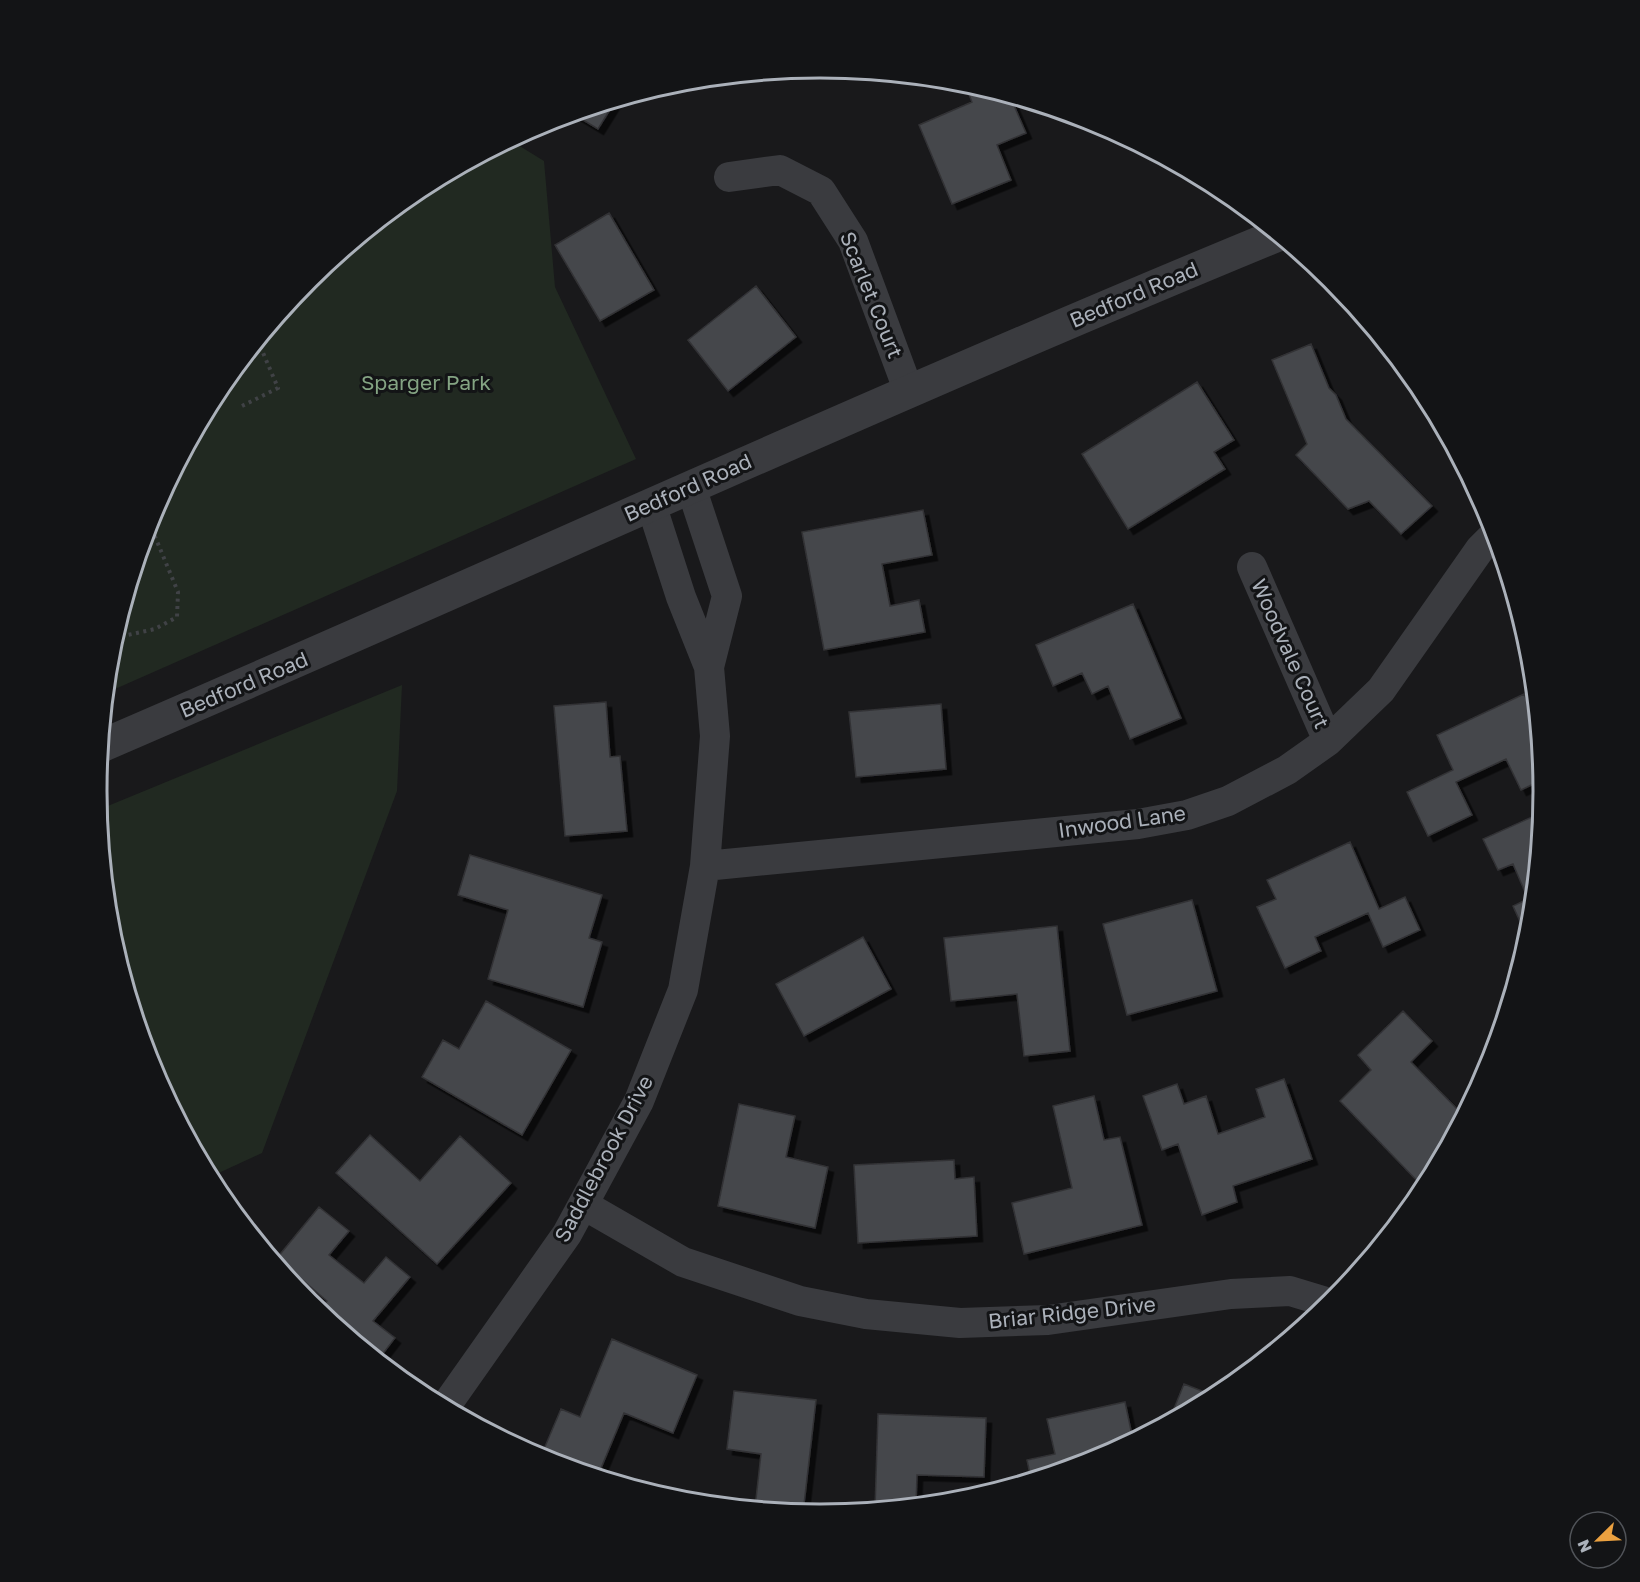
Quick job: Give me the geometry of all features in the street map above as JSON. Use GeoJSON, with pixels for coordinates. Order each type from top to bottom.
{"type":"FeatureCollection","features":[{"type":"Feature","properties":{"kind":"street","name":"Scarlet Court"},"geometry":{"type":"LineString","coordinates":[[729,177],[780,170],[821,191],[853,241],[909,392]]}},
{"type":"Feature","properties":{"kind":"street","name":"Bedford Road"},"geometry":{"type":"LineString","coordinates":[[109,742],[909,392],[1171,279],[1271,239]]}},
{"type":"Feature","properties":{"kind":"street","name":"Saddlebrook Drive"},"geometry":{"type":"LineString","coordinates":[[691,487],[727,596],[709,667]]}},
{"type":"Feature","properties":{"kind":"street","name":"Saddlebrook Drive"},"geometry":{"type":"LineString","coordinates":[[450,1400],[567,1234],[584,1205],[639,1101],[683,990],[705,866],[715,736],[709,667],[681,597],[651,504]]}},
{"type":"Feature","properties":{"kind":"street","name":"Inwood Lane"},"geometry":{"type":"LineString","coordinates":[[705,866],[1138,824],[1186,815],[1228,801],[1287,770],[1328,741],[1381,690],[1488,541]]}},
{"type":"Feature","properties":{"kind":"street","name":"Woodvale Court"},"geometry":{"type":"LineString","coordinates":[[1252,567],[1328,741]]}},
{"type":"Feature","properties":{"kind":"street","name":"Briar Ridge Drive"},"geometry":{"type":"LineString","coordinates":[[584,1205],[683,1262],[800,1301],[866,1314],[960,1323],[1048,1320],[1231,1294],[1290,1291],[1319,1300]]}},
{"type":"Feature","properties":{"kind":"path"},"geometry":{"type":"LineString","coordinates":[[242,406],[278,388],[261,348]]}},
{"type":"Feature","properties":{"kind":"path"},"geometry":{"type":"LineString","coordinates":[[125,636],[155,629],[177,617],[178,592],[155,536]]}},
{"type":"Feature","properties":{"kind":"green space","name":"Sparger Park"},"geometry":{"type":"Polygon","coordinates":[[[519,145],[544,161],[555,287],[636,459],[115,689],[131,606],[161,518],[203,434],[254,357],[316,287],[386,225],[424,198],[464,174],[519,145]]]}},
{"type":"Feature","properties":{"kind":"green space"},"geometry":{"type":"Polygon","coordinates":[[[402,685],[397,791],[262,1153],[219,1173],[181,1106],[161,1064],[131,976],[113,884],[108,806],[402,685]]]}},
{"type":"Feature","properties":{"kind":"building"},"geometry":{"type":"Polygon","coordinates":[[[969,94],[1014,105],[1026,133],[997,145],[1011,180],[952,204],[919,125],[972,102],[969,94]]]}},
{"type":"Feature","properties":{"kind":"building"},"geometry":{"type":"Polygon","coordinates":[[[610,110],[598,129],[582,119],[610,110]]]}},
{"type":"Feature","properties":{"kind":"building"},"geometry":{"type":"Polygon","coordinates":[[[609,213],[654,290],[600,321],[555,245],[609,213]]]}},
{"type":"Feature","properties":{"kind":"building"},"geometry":{"type":"Polygon","coordinates":[[[756,286],[796,337],[728,391],[688,340],[756,286]]]}},
{"type":"Feature","properties":{"kind":"building"},"geometry":{"type":"Polygon","coordinates":[[[1311,344],[1329,388],[1336,395],[1346,419],[1432,506],[1401,534],[1369,501],[1348,509],[1296,455],[1307,444],[1272,360],[1311,344]]]}},
{"type":"Feature","properties":{"kind":"building"},"geometry":{"type":"Polygon","coordinates":[[[1197,382],[1234,440],[1214,452],[1225,469],[1128,529],[1082,454],[1197,382]]]}},
{"type":"Feature","properties":{"kind":"building"},"geometry":{"type":"Polygon","coordinates":[[[923,510],[932,555],[882,564],[890,606],[919,600],[925,632],[824,650],[802,532],[923,510]]]}},
{"type":"Feature","properties":{"kind":"building"},"geometry":{"type":"Polygon","coordinates":[[[1133,604],[1181,718],[1130,739],[1108,686],[1092,694],[1082,673],[1053,686],[1036,645],[1133,604]]]}},
{"type":"Feature","properties":{"kind":"building"},"geometry":{"type":"Polygon","coordinates":[[[1524,694],[1527,701],[1533,784],[1521,790],[1506,759],[1456,782],[1472,815],[1428,836],[1407,792],[1453,770],[1437,735],[1524,694]]]}},
{"type":"Feature","properties":{"kind":"building"},"geometry":{"type":"Polygon","coordinates":[[[606,702],[610,757],[620,756],[627,831],[565,836],[554,706],[606,702]]]}},
{"type":"Feature","properties":{"kind":"building"},"geometry":{"type":"Polygon","coordinates":[[[941,704],[946,769],[856,777],[849,712],[941,704]]]}},
{"type":"Feature","properties":{"kind":"building"},"geometry":{"type":"Polygon","coordinates":[[[1532,817],[1525,893],[1513,864],[1498,870],[1483,839],[1532,817]]]}},
{"type":"Feature","properties":{"kind":"building"},"geometry":{"type":"Polygon","coordinates":[[[1350,842],[1379,909],[1405,897],[1420,930],[1383,947],[1368,913],[1315,937],[1321,951],[1285,968],[1257,907],[1276,899],[1267,880],[1350,842]]]}},
{"type":"Feature","properties":{"kind":"building"},"geometry":{"type":"Polygon","coordinates":[[[470,855],[602,895],[589,938],[602,942],[583,1007],[488,979],[508,910],[458,895],[470,855]]]}},
{"type":"Feature","properties":{"kind":"building"},"geometry":{"type":"Polygon","coordinates":[[[1192,900],[1217,991],[1127,1015],[1103,924],[1192,900]]]}},
{"type":"Feature","properties":{"kind":"building"},"geometry":{"type":"Polygon","coordinates":[[[1524,901],[1520,922],[1513,906],[1524,901]]]}},
{"type":"Feature","properties":{"kind":"building"},"geometry":{"type":"Polygon","coordinates":[[[1057,926],[1070,1051],[1024,1056],[1017,994],[951,1001],[944,938],[1057,926]]]}},
{"type":"Feature","properties":{"kind":"building"},"geometry":{"type":"Polygon","coordinates":[[[863,937],[891,989],[804,1036],[776,984],[863,937]]]}},
{"type":"Feature","properties":{"kind":"building"},"geometry":{"type":"Polygon","coordinates":[[[486,1001],[571,1050],[522,1135],[422,1077],[443,1040],[459,1049],[486,1001]]]}},
{"type":"Feature","properties":{"kind":"building"},"geometry":{"type":"Polygon","coordinates":[[[1403,1011],[1432,1041],[1411,1062],[1457,1109],[1417,1181],[1340,1101],[1371,1070],[1358,1055],[1403,1011]]]}},
{"type":"Feature","properties":{"kind":"building"},"geometry":{"type":"Polygon","coordinates":[[[1284,1079],[1312,1159],[1233,1186],[1237,1202],[1202,1215],[1178,1144],[1162,1150],[1143,1096],[1177,1084],[1184,1104],[1206,1096],[1218,1134],[1265,1117],[1256,1089],[1284,1079]]]}},
{"type":"Feature","properties":{"kind":"building"},"geometry":{"type":"Polygon","coordinates":[[[1094,1096],[1104,1140],[1120,1137],[1142,1225],[1024,1254],[1012,1203],[1072,1188],[1053,1106],[1094,1096]]]}},
{"type":"Feature","properties":{"kind":"building"},"geometry":{"type":"Polygon","coordinates":[[[739,1104],[795,1116],[786,1157],[828,1167],[815,1228],[718,1206],[739,1104]]]}},
{"type":"Feature","properties":{"kind":"building"},"geometry":{"type":"Polygon","coordinates":[[[370,1135],[420,1181],[460,1136],[511,1183],[437,1264],[336,1173],[370,1135]]]}},
{"type":"Feature","properties":{"kind":"building"},"geometry":{"type":"Polygon","coordinates":[[[954,1160],[955,1179],[974,1177],[977,1236],[858,1243],[854,1165],[954,1160]]]}},
{"type":"Feature","properties":{"kind":"building"},"geometry":{"type":"Polygon","coordinates":[[[319,1207],[349,1231],[329,1255],[364,1283],[386,1257],[410,1277],[373,1321],[395,1338],[383,1354],[325,1303],[327,1301],[299,1277],[279,1255],[319,1207]]]}},
{"type":"Feature","properties":{"kind":"building"},"geometry":{"type":"Polygon","coordinates":[[[612,1339],[697,1375],[673,1433],[624,1413],[601,1469],[544,1449],[561,1409],[580,1417],[612,1339]]]}},
{"type":"Feature","properties":{"kind":"building"},"geometry":{"type":"Polygon","coordinates":[[[1184,1384],[1203,1392],[1176,1408],[1174,1409],[1184,1384]]]}},
{"type":"Feature","properties":{"kind":"building"},"geometry":{"type":"Polygon","coordinates":[[[734,1391],[816,1400],[804,1503],[756,1501],[761,1454],[727,1449],[734,1391]]]}},
{"type":"Feature","properties":{"kind":"building"},"geometry":{"type":"Polygon","coordinates":[[[1125,1402],[1131,1432],[1093,1450],[1030,1472],[1027,1460],[1055,1454],[1047,1419],[1125,1402]]]}},
{"type":"Feature","properties":{"kind":"building"},"geometry":{"type":"Polygon","coordinates":[[[878,1414],[986,1418],[984,1477],[917,1475],[916,1497],[875,1501],[878,1414]]]}}]}
